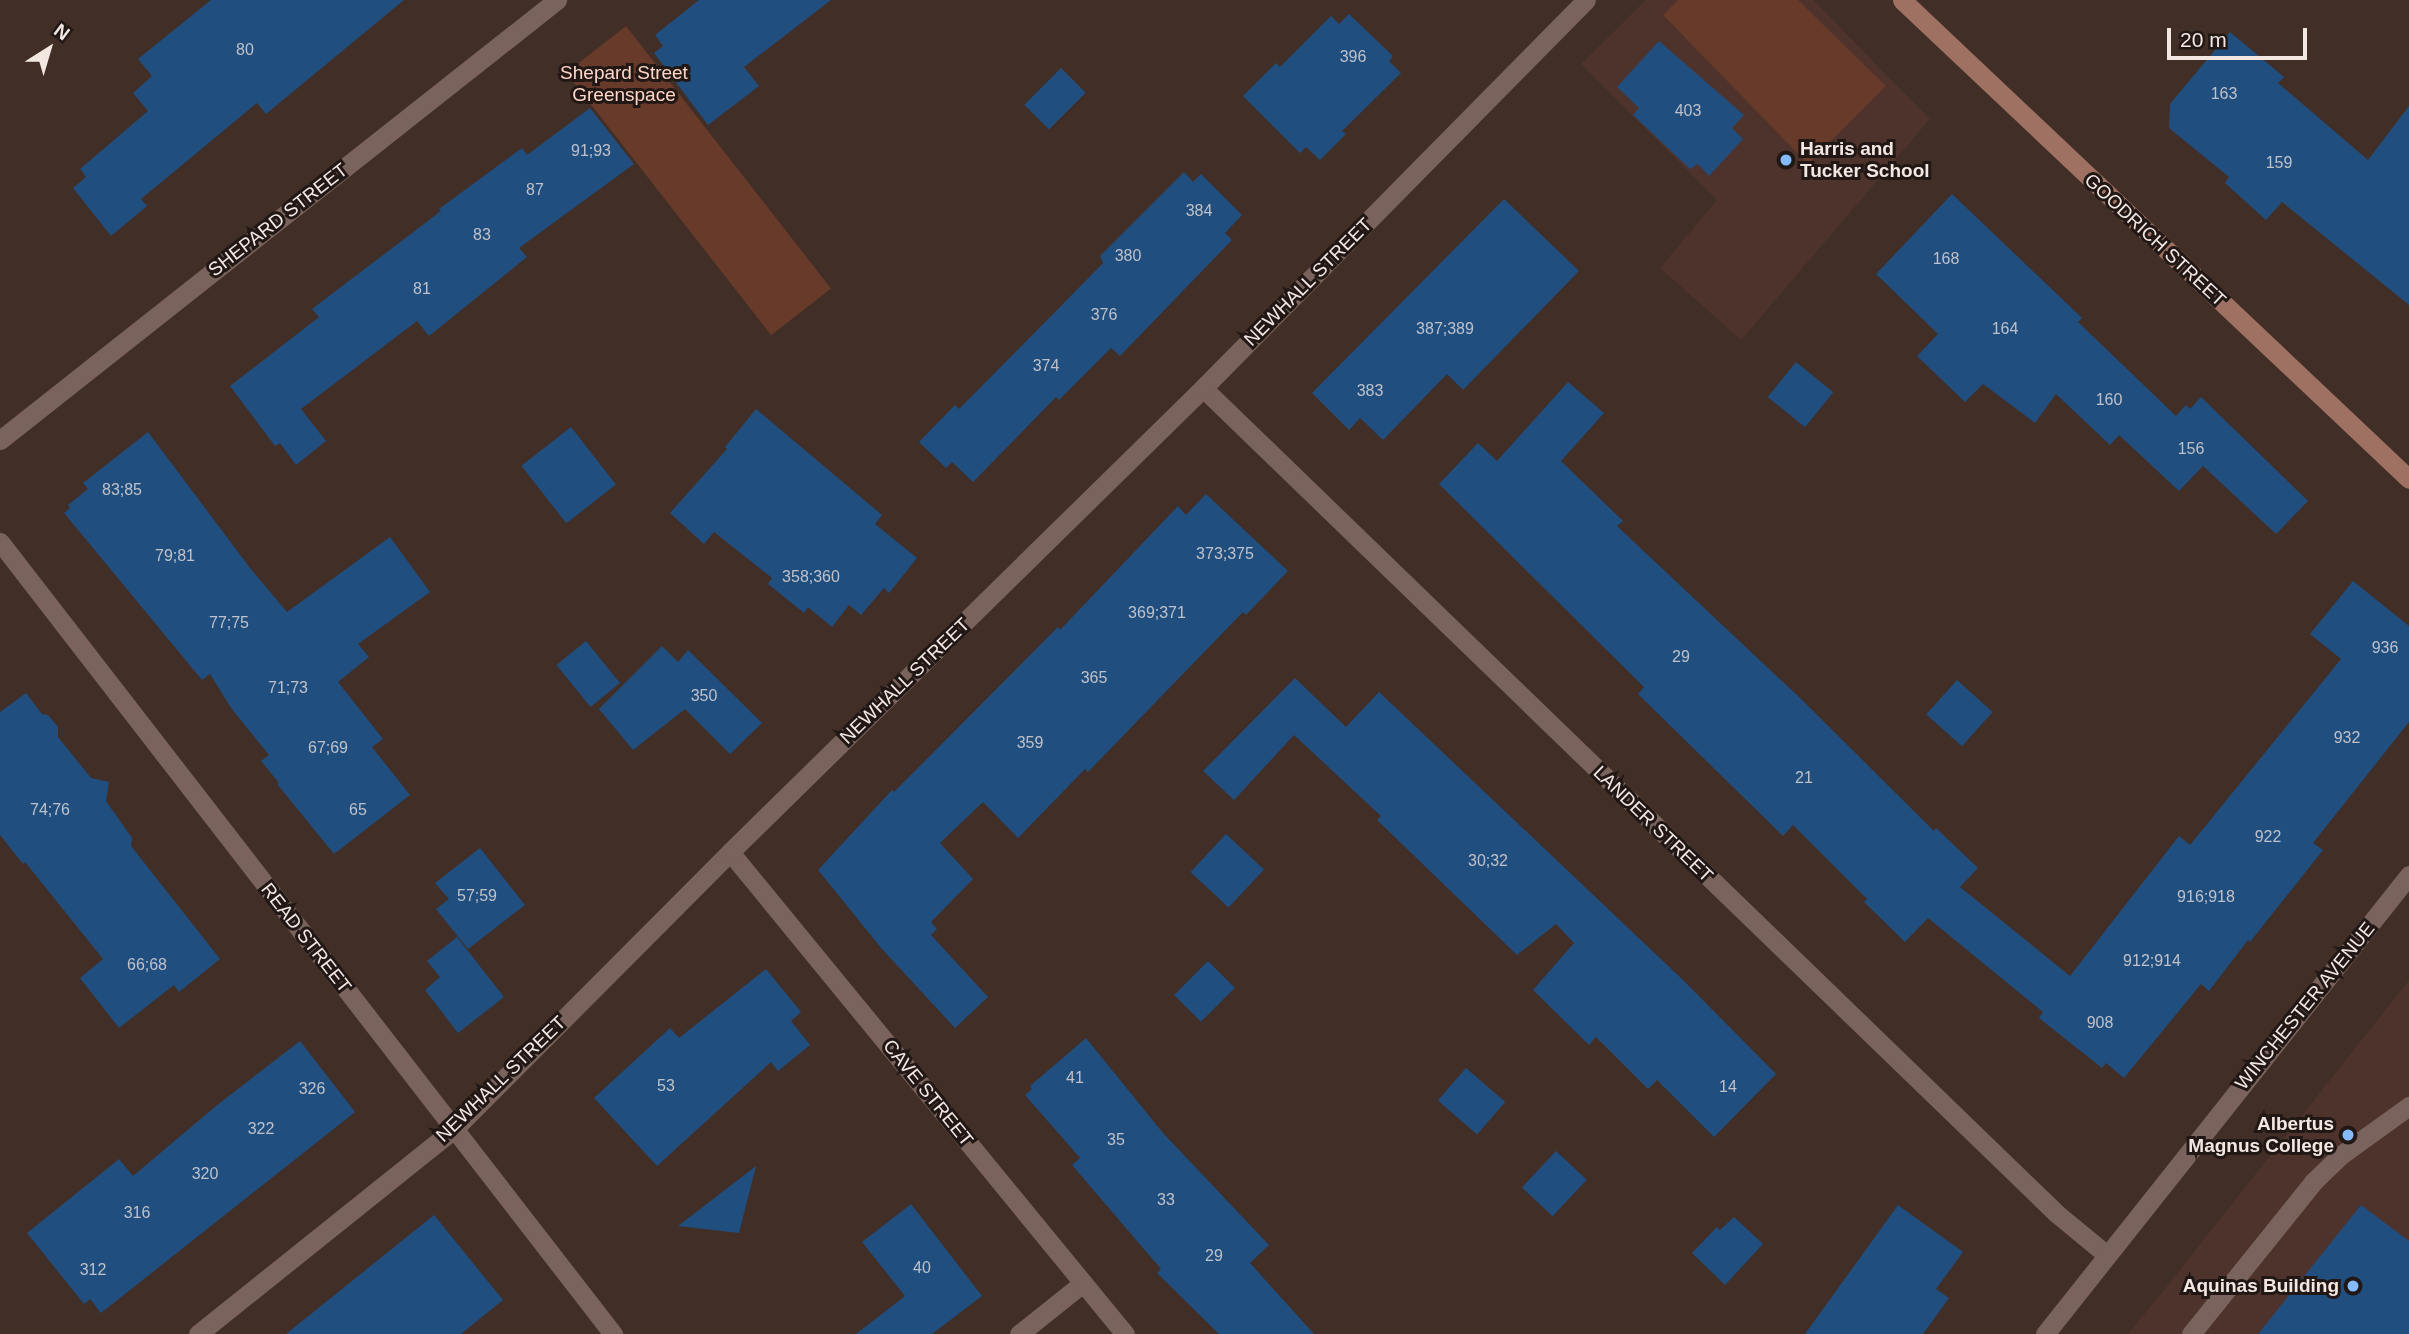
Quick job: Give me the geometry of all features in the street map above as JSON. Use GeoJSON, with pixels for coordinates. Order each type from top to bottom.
{"type":"FeatureCollection","features":[{"type":"Feature","properties":{"kind":"main road","name":"GOODRICH STREET"},"geometry":{"type":"LineString","coordinates":[[1902,0],[2409,480]]}},
{"type":"Feature","properties":{"kind":"street","name":"SHEPARD STREET"},"geometry":{"type":"LineString","coordinates":[[0,440],[557,0]]}},
{"type":"Feature","properties":{"kind":"street","name":"NEWHALL STREET"},"geometry":{"type":"LineString","coordinates":[[198,1334],[453,1129],[730,852],[1203,388],[1586,0]]}},
{"type":"Feature","properties":{"kind":"street","name":"LANDER STREET"},"geometry":{"type":"LineString","coordinates":[[1203,388],[2056,1213],[2107,1255]]}},
{"type":"Feature","properties":{"kind":"street","name":"READ STREET"},"geometry":{"type":"LineString","coordinates":[[0,541],[613,1334]]}},
{"type":"Feature","properties":{"kind":"street","name":"CAVE STREET"},"geometry":{"type":"LineString","coordinates":[[730,852],[1125,1334]]}},
{"type":"Feature","properties":{"kind":"street","name":"WINCHESTER AVENUE"},"geometry":{"type":"LineString","coordinates":[[2045,1334],[2409,875]]}},
{"type":"Feature","properties":{"kind":"street"},"geometry":{"type":"LineString","coordinates":[[2191,1334],[2313,1182],[2342,1155],[2409,1106]]}},
{"type":"Feature","properties":{"kind":"street"},"geometry":{"type":"LineString","coordinates":[[1019,1334],[1083,1283]]}},
{"type":"Feature","properties":{"kind":"shaded area","name":"Harris and Tucker School"},"geometry":{"type":"Polygon","coordinates":[[[1646,0],[1813,0],[1930,119],[1741,340],[1660,268],[1717,200],[1581,64],[1646,0]]]}},
{"type":"Feature","properties":{"kind":"shaded area","name":"Albertus Magnus College"},"geometry":{"type":"Polygon","coordinates":[[[2409,980],[2409,1334],[2128,1334],[2164,1290],[2409,980]]]}},
{"type":"Feature","properties":{"kind":"green space"},"geometry":{"type":"Polygon","coordinates":[[[1678,0],[1798,0],[1886,86],[1808,164],[1663,15],[1678,0]]]}},
{"type":"Feature","properties":{"kind":"green space","name":"Shepard Street Greenspace"},"geometry":{"type":"Polygon","coordinates":[[[626,26],[831,288],[771,335],[566,73],[626,26]]]}},
{"type":"Feature","properties":{"kind":"building"},"geometry":{"type":"Polygon","coordinates":[[[211,0],[404,0],[266,114],[257,103],[141,199],[147,206],[111,236],[73,188],[86,177],[80,169],[148,111],[133,93],[152,76],[138,59],[211,0]]]}},
{"type":"Feature","properties":{"kind":"building"},"geometry":{"type":"Polygon","coordinates":[[[699,0],[831,0],[744,67],[759,86],[708,125],[654,53],[663,46],[655,35],[699,0]]]}},
{"type":"Feature","properties":{"kind":"building"},"geometry":{"type":"Polygon","coordinates":[[[1349,14],[1393,56],[1389,61],[1401,73],[1342,131],[1346,134],[1320,160],[1306,147],[1300,153],[1243,96],[1276,63],[1280,67],[1331,16],[1339,24],[1349,14]]]}},
{"type":"Feature","properties":{"kind":"building"},"geometry":{"type":"Polygon","coordinates":[[[2230,32],[2284,77],[2278,83],[2368,160],[2409,106],[2409,305],[2282,202],[2266,220],[2225,183],[2229,177],[2169,128],[2170,104],[2230,32]]]}},
{"type":"Feature","properties":{"kind":"building"},"geometry":{"type":"Polygon","coordinates":[[[1659,41],[1744,115],[1732,128],[1743,139],[1709,176],[1698,164],[1690,169],[1633,115],[1639,108],[1617,87],[1659,41]]]}},
{"type":"Feature","properties":{"kind":"building"},"geometry":{"type":"Polygon","coordinates":[[[1061,68],[1086,93],[1049,130],[1024,105],[1061,68]]]}},
{"type":"Feature","properties":{"kind":"building"},"geometry":{"type":"Polygon","coordinates":[[[590,108],[634,164],[519,248],[527,257],[429,336],[417,321],[301,409],[326,441],[296,465],[280,443],[275,446],[230,386],[319,317],[312,309],[441,211],[439,209],[522,148],[527,155],[590,108]]]}},
{"type":"Feature","properties":{"kind":"building"},"geometry":{"type":"Polygon","coordinates":[[[1184,172],[1193,182],[1201,174],[1242,215],[1225,233],[1232,240],[1120,356],[1111,348],[1059,400],[1056,397],[973,482],[952,462],[946,468],[919,442],[955,405],[959,409],[1060,307],[1103,263],[1100,256],[1184,172]]]}},
{"type":"Feature","properties":{"kind":"building"},"geometry":{"type":"Polygon","coordinates":[[[1952,194],[2082,318],[2078,322],[2176,416],[2186,405],[2190,409],[2201,397],[2308,501],[2276,534],[2203,466],[2179,491],[2119,435],[2110,445],[2056,394],[2035,423],[1983,384],[1965,402],[1917,356],[1938,334],[1876,274],[1952,194]]]}},
{"type":"Feature","properties":{"kind":"building"},"geometry":{"type":"Polygon","coordinates":[[[1504,199],[1579,271],[1463,390],[1447,374],[1383,440],[1360,418],[1349,430],[1312,393],[1504,199]]]}},
{"type":"Feature","properties":{"kind":"building"},"geometry":{"type":"Polygon","coordinates":[[[1796,362],[1833,392],[1805,427],[1768,397],[1796,362]]]}},
{"type":"Feature","properties":{"kind":"building"},"geometry":{"type":"Polygon","coordinates":[[[1568,382],[1604,413],[1561,461],[1623,521],[1617,526],[1799,697],[1934,831],[1936,828],[1978,868],[1960,887],[2070,976],[2179,836],[2190,845],[2341,659],[2310,634],[2353,581],[2409,626],[2409,722],[2313,843],[2323,850],[2250,942],[2248,940],[2209,991],[2201,984],[2124,1078],[2106,1063],[2102,1068],[2039,1018],[2043,1012],[1928,918],[1905,942],[1864,902],[1867,899],[1793,825],[1783,836],[1638,694],[1644,687],[1439,484],[1478,443],[1497,461],[1568,382]]]}},
{"type":"Feature","properties":{"kind":"building"},"geometry":{"type":"Polygon","coordinates":[[[756,409],[882,515],[875,524],[917,558],[889,593],[884,588],[861,615],[849,605],[832,627],[808,607],[804,613],[768,584],[772,578],[714,532],[704,544],[670,513],[727,449],[725,447],[756,409]]]}},
{"type":"Feature","properties":{"kind":"building"},"geometry":{"type":"Polygon","coordinates":[[[571,427],[616,485],[566,523],[521,466],[571,427]]]}},
{"type":"Feature","properties":{"kind":"building"},"geometry":{"type":"Polygon","coordinates":[[[148,432],[250,568],[287,612],[390,537],[430,592],[358,644],[369,657],[338,682],[383,739],[372,747],[410,795],[334,854],[261,761],[269,755],[231,708],[210,674],[202,680],[64,513],[70,508],[68,505],[88,489],[83,483],[148,432]]]}},
{"type":"Feature","properties":{"kind":"building"},"geometry":{"type":"Polygon","coordinates":[[[1206,494],[1288,571],[1246,615],[1243,612],[1088,772],[1085,769],[1018,838],[983,802],[940,843],[973,879],[931,922],[937,929],[931,935],[988,997],[955,1028],[882,949],[818,870],[892,790],[894,792],[1058,627],[1060,630],[1178,506],[1186,515],[1206,494]]]}},
{"type":"Feature","properties":{"kind":"building"},"geometry":{"type":"Polygon","coordinates":[[[586,641],[620,683],[590,707],[556,665],[586,641]]]}},
{"type":"Feature","properties":{"kind":"building"},"geometry":{"type":"Polygon","coordinates":[[[662,646],[678,662],[688,650],[762,723],[730,754],[685,709],[633,750],[599,709],[662,646]]]}},
{"type":"Feature","properties":{"kind":"building"},"geometry":{"type":"Polygon","coordinates":[[[1295,678],[1346,727],[1379,692],[1683,980],[1776,1074],[1714,1137],[1657,1080],[1648,1089],[1596,1037],[1589,1045],[1533,990],[1574,943],[1556,924],[1517,955],[1377,820],[1381,816],[1294,735],[1234,800],[1203,771],[1295,678]]]}},
{"type":"Feature","properties":{"kind":"building"},"geometry":{"type":"Polygon","coordinates":[[[1957,680],[1993,712],[1962,746],[1926,714],[1957,680]]]}},
{"type":"Feature","properties":{"kind":"building"},"geometry":{"type":"Polygon","coordinates":[[[26,693],[42,714],[48,715],[58,727],[58,737],[91,778],[109,782],[106,801],[132,838],[131,846],[220,959],[179,992],[174,985],[119,1028],[80,978],[103,959],[0,835],[0,712],[26,693]]]}},
{"type":"Feature","properties":{"kind":"building"},"geometry":{"type":"Polygon","coordinates":[[[1226,834],[1264,869],[1229,907],[1191,872],[1226,834]]]}},
{"type":"Feature","properties":{"kind":"building"},"geometry":{"type":"Polygon","coordinates":[[[480,848],[525,905],[468,949],[436,909],[449,899],[435,883],[480,848]]]}},
{"type":"Feature","properties":{"kind":"building"},"geometry":{"type":"Polygon","coordinates":[[[457,937],[504,997],[458,1033],[425,990],[440,977],[427,961],[457,937]]]}},
{"type":"Feature","properties":{"kind":"building"},"geometry":{"type":"Polygon","coordinates":[[[1208,961],[1235,988],[1201,1022],[1174,995],[1208,961]]]}},
{"type":"Feature","properties":{"kind":"building"},"geometry":{"type":"Polygon","coordinates":[[[766,969],[801,1012],[791,1021],[810,1045],[778,1071],[771,1062],[657,1166],[594,1098],[670,1028],[679,1038],[766,969]]]}},
{"type":"Feature","properties":{"kind":"building"},"geometry":{"type":"Polygon","coordinates":[[[1086,1038],[1163,1133],[1269,1245],[1250,1263],[1314,1334],[1219,1334],[1157,1273],[1161,1269],[1072,1165],[1080,1158],[1025,1095],[1032,1089],[1030,1086],[1086,1038]]]}},
{"type":"Feature","properties":{"kind":"building"},"geometry":{"type":"Polygon","coordinates":[[[300,1041],[355,1112],[101,1313],[90,1299],[84,1304],[27,1233],[119,1159],[133,1176],[216,1106],[300,1041]]]}},
{"type":"Feature","properties":{"kind":"building"},"geometry":{"type":"Polygon","coordinates":[[[1466,1068],[1505,1102],[1477,1135],[1438,1100],[1466,1068]]]}},
{"type":"Feature","properties":{"kind":"building"},"geometry":{"type":"Polygon","coordinates":[[[1556,1151],[1587,1180],[1553,1216],[1522,1188],[1556,1151]]]}},
{"type":"Feature","properties":{"kind":"building"},"geometry":{"type":"Polygon","coordinates":[[[756,1166],[739,1233],[678,1226],[756,1166]]]}},
{"type":"Feature","properties":{"kind":"building"},"geometry":{"type":"Polygon","coordinates":[[[911,1204],[982,1296],[932,1334],[856,1334],[905,1296],[862,1242],[911,1204]]]}},
{"type":"Feature","properties":{"kind":"building"},"geometry":{"type":"Polygon","coordinates":[[[1898,1205],[1963,1252],[1936,1289],[1949,1298],[1923,1334],[1805,1334],[1898,1205]]]}},
{"type":"Feature","properties":{"kind":"building","name":"Aquinas Building"},"geometry":{"type":"Polygon","coordinates":[[[2361,1205],[2409,1241],[2409,1334],[2258,1334],[2361,1205]]]}},
{"type":"Feature","properties":{"kind":"building"},"geometry":{"type":"Polygon","coordinates":[[[434,1215],[503,1300],[461,1334],[286,1334],[434,1215]]]}},
{"type":"Feature","properties":{"kind":"building"},"geometry":{"type":"Polygon","coordinates":[[[1734,1217],[1763,1244],[1725,1285],[1692,1253],[1717,1227],[1720,1230],[1734,1217]]]}},
{"type":"Feature","properties":{"kind":"place","name":"Harris and Tucker School"},"geometry":{"type":"Point","coordinates":[1786,160]}},
{"type":"Feature","properties":{"kind":"place","name":"Albertus Magnus College"},"geometry":{"type":"Point","coordinates":[2348,1135]}},
{"type":"Feature","properties":{"kind":"place","name":"Aquinas Building"},"geometry":{"type":"Point","coordinates":[2353,1286]}}]}
